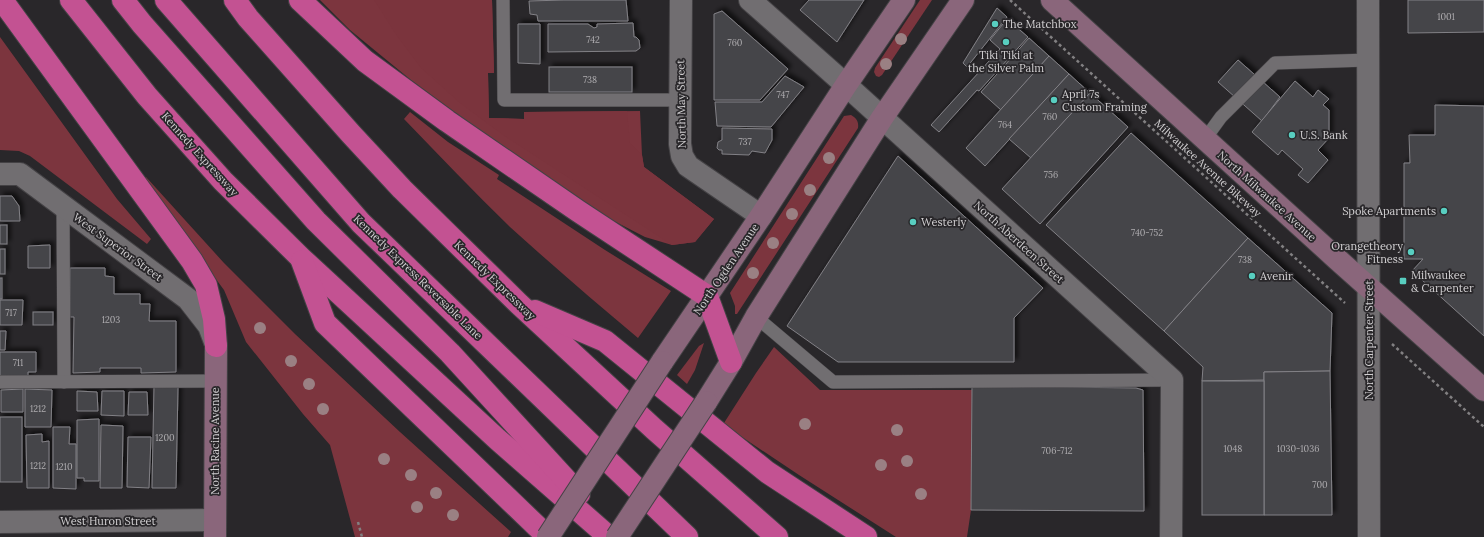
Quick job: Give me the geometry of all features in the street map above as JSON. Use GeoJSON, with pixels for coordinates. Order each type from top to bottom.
{"type":"FeatureCollection","features":[{"type":"Feature","properties":{"kind":"highway"},"geometry":{"type":"LineString","coordinates":[[2,0],[192,261],[206,285],[214,319],[216,346]]}},
{"type":"Feature","properties":{"kind":"highway","name":"Kennedy Expressway"},"geometry":{"type":"LineString","coordinates":[[71,0],[147,96],[223,181],[301,258],[497,439],[609,537]]}},
{"type":"Feature","properties":{"kind":"highway"},"geometry":{"type":"LineString","coordinates":[[123,0],[142,24],[316,221],[450,353],[618,537]]}},
{"type":"Feature","properties":{"kind":"highway","name":"Kennedy Express Reversable Lane"},"geometry":{"type":"LineString","coordinates":[[166,0],[361,223],[497,352],[687,537]]}},
{"type":"Feature","properties":{"kind":"highway","name":"Kennedy Expressway"},"geometry":{"type":"LineString","coordinates":[[235,0],[248,18],[351,134],[402,188],[519,304],[654,429],[777,537]]}},
{"type":"Feature","properties":{"kind":"highway"},"geometry":{"type":"LineString","coordinates":[[300,0],[365,61],[447,121],[578,211],[707,296],[731,362]]}},
{"type":"Feature","properties":{"kind":"highway"},"geometry":{"type":"LineString","coordinates":[[301,258],[325,323],[548,537]]}},
{"type":"Feature","properties":{"kind":"highway"},"geometry":{"type":"LineString","coordinates":[[519,304],[605,341],[767,472],[866,537]]}},
{"type":"Feature","properties":{"kind":"main road","name":"North Ogden Avenue"},"geometry":{"type":"LineString","coordinates":[[548,537],[662,362],[761,216],[846,84],[904,0]]}},
{"type":"Feature","properties":{"kind":"main road"},"geometry":{"type":"LineString","coordinates":[[618,537],[706,402],[756,318],[882,118],[963,0]]}},
{"type":"Feature","properties":{"kind":"main road","name":"North Milwaukee Avenue"},"geometry":{"type":"LineString","coordinates":[[1052,0],[1484,390]]}},
{"type":"Feature","properties":{"kind":"main road","name":"North Racine Avenue"},"geometry":{"type":"LineString","coordinates":[[215,529],[216,346]]}},
{"type":"Feature","properties":{"kind":"street","name":"North May Street"},"geometry":{"type":"LineString","coordinates":[[681,0],[680,144],[682,156],[688,166],[761,216]]}},
{"type":"Feature","properties":{"kind":"street","name":"North Aberdeen Street"},"geometry":{"type":"LineString","coordinates":[[750,0],[846,84],[1172,380]]}},
{"type":"Feature","properties":{"kind":"street","name":"North Carpenter Street"},"geometry":{"type":"LineString","coordinates":[[1368,0],[1370,288],[1369,537]]}},
{"type":"Feature","properties":{"kind":"street","name":"West Superior Street"},"geometry":{"type":"LineString","coordinates":[[0,174],[20,174],[188,299],[209,326],[216,346]]}},
{"type":"Feature","properties":{"kind":"street"},"geometry":{"type":"LineString","coordinates":[[1171,537],[1172,380]]}},
{"type":"Feature","properties":{"kind":"street","name":"West Huron Street"},"geometry":{"type":"LineString","coordinates":[[0,522],[215,529]]}},
{"type":"Feature","properties":{"kind":"lane"},"geometry":{"type":"LineString","coordinates":[[503,0],[504,100],[680,100]]}},
{"type":"Feature","properties":{"kind":"lane"},"geometry":{"type":"LineString","coordinates":[[1205,138],[1222,117],[1275,63],[1368,60]]}},
{"type":"Feature","properties":{"kind":"lane"},"geometry":{"type":"LineString","coordinates":[[63,207],[64,382]]}},
{"type":"Feature","properties":{"kind":"lane"},"geometry":{"type":"LineString","coordinates":[[756,318],[832,382],[1172,380]]}},
{"type":"Feature","properties":{"kind":"lane"},"geometry":{"type":"LineString","coordinates":[[0,382],[216,382]]}},
{"type":"Feature","properties":{"kind":"path","name":"Milwaukee Avenue Bikeway"},"geometry":{"type":"LineString","coordinates":[[1010,0],[1341,299]]}},
{"type":"Feature","properties":{"kind":"path"},"geometry":{"type":"LineString","coordinates":[[1391,344],[1484,427]]}},
{"type":"Feature","properties":{"kind":"path"},"geometry":{"type":"LineString","coordinates":[[358,522],[362,537]]}},
{"type":"Feature","properties":{"kind":"shaded area"},"geometry":{"type":"Polygon","coordinates":[[[320,0],[492,0],[494,73],[488,73],[489,118],[524,119],[524,112],[640,111],[644,167],[714,219],[695,242],[672,245],[645,237],[608,218],[479,130],[411,80],[350,30],[320,0]]]}},
{"type":"Feature","properties":{"kind":"shaded area"},"geometry":{"type":"Polygon","coordinates":[[[374,0],[492,0],[494,73],[488,73],[489,118],[524,119],[524,112],[627,111],[630,143],[642,155],[644,167],[714,219],[695,242],[672,245],[503,135],[460,103],[421,68],[397,36],[374,0]]]}},
{"type":"Feature","properties":{"kind":"shaded area"},"geometry":{"type":"Polygon","coordinates":[[[920,0],[932,0],[882,75],[879,77],[876,76],[874,72],[875,68],[920,0]]]}},
{"type":"Feature","properties":{"kind":"shaded area"},"geometry":{"type":"Polygon","coordinates":[[[0,37],[117,199],[151,239],[147,244],[30,156],[19,151],[0,150],[0,37]]]}},
{"type":"Feature","properties":{"kind":"shaded area"},"geometry":{"type":"Polygon","coordinates":[[[410,112],[448,142],[499,175],[497,179],[605,250],[671,291],[638,338],[510,227],[404,119],[410,112]]]}},
{"type":"Feature","properties":{"kind":"shaded area"},"geometry":{"type":"Polygon","coordinates":[[[851,115],[857,120],[858,128],[737,314],[735,314],[735,306],[730,293],[844,116],[851,115]]]}},
{"type":"Feature","properties":{"kind":"shaded area"},"geometry":{"type":"Polygon","coordinates":[[[146,177],[224,263],[295,334],[400,432],[511,532],[508,537],[355,537],[330,445],[303,414],[246,342],[224,290],[143,180],[146,177]]]}},
{"type":"Feature","properties":{"kind":"shaded area"},"geometry":{"type":"Polygon","coordinates":[[[704,343],[695,370],[687,384],[677,375],[699,346],[704,343]]]}},
{"type":"Feature","properties":{"kind":"shaded area"},"geometry":{"type":"Polygon","coordinates":[[[774,347],[820,390],[972,390],[971,510],[967,537],[896,537],[799,475],[739,435],[724,423],[774,347]]]}},
{"type":"Feature","properties":{"kind":"building"},"geometry":{"type":"Polygon","coordinates":[[[626,0],[628,21],[538,21],[537,15],[530,14],[529,1],[626,0]]]}},
{"type":"Feature","properties":{"kind":"building"},"geometry":{"type":"Polygon","coordinates":[[[809,0],[864,0],[837,42],[800,10],[809,0]]]}},
{"type":"Feature","properties":{"kind":"building"},"geometry":{"type":"Polygon","coordinates":[[[1408,0],[1484,0],[1484,32],[1408,33],[1408,0]]]}},
{"type":"Feature","properties":{"kind":"building"},"geometry":{"type":"Polygon","coordinates":[[[997,8],[1007,17],[967,67],[963,63],[997,8]]]}},
{"type":"Feature","properties":{"kind":"building"},"geometry":{"type":"Polygon","coordinates":[[[722,11],[788,69],[760,100],[714,100],[714,14],[722,11]]]}},
{"type":"Feature","properties":{"kind":"building"},"geometry":{"type":"Polygon","coordinates":[[[1007,19],[1028,37],[939,132],[931,125],[1000,49],[990,40],[1007,19]]]}},
{"type":"Feature","properties":{"kind":"building"},"geometry":{"type":"Polygon","coordinates":[[[633,23],[634,37],[639,40],[640,48],[636,51],[548,52],[548,24],[588,24],[594,28],[597,27],[597,24],[633,23]]]}},
{"type":"Feature","properties":{"kind":"building"},"geometry":{"type":"Polygon","coordinates":[[[518,24],[540,24],[540,64],[518,63],[518,24]]]}},
{"type":"Feature","properties":{"kind":"building"},"geometry":{"type":"Polygon","coordinates":[[[1029,38],[1049,56],[1001,110],[981,92],[1029,38]]]}},
{"type":"Feature","properties":{"kind":"building"},"geometry":{"type":"Polygon","coordinates":[[[1049,56],[1069,74],[985,166],[966,148],[1049,56]]]}},
{"type":"Feature","properties":{"kind":"building"},"geometry":{"type":"Polygon","coordinates":[[[1238,60],[1280,97],[1262,121],[1218,82],[1238,60]]]}},
{"type":"Feature","properties":{"kind":"building"},"geometry":{"type":"Polygon","coordinates":[[[549,67],[632,67],[632,92],[549,92],[549,67]]]}},
{"type":"Feature","properties":{"kind":"building"},"geometry":{"type":"Polygon","coordinates":[[[1069,74],[1090,93],[1031,158],[1009,139],[1069,74]]]}},
{"type":"Feature","properties":{"kind":"building"},"geometry":{"type":"Polygon","coordinates":[[[785,76],[804,87],[771,127],[717,126],[715,102],[762,102],[785,76]]]}},
{"type":"Feature","properties":{"kind":"building","name":"U.S. Bank"},"geometry":{"type":"Polygon","coordinates":[[[1295,81],[1313,97],[1318,90],[1329,99],[1323,105],[1329,110],[1329,138],[1318,150],[1328,160],[1308,183],[1298,175],[1303,169],[1282,150],[1278,155],[1252,132],[1295,81]]]}},
{"type":"Feature","properties":{"kind":"building"},"geometry":{"type":"Polygon","coordinates":[[[1090,93],[1128,127],[1040,224],[1002,189],[1090,93]]]}},
{"type":"Feature","properties":{"kind":"building","name":"Spoke Apartments"},"geometry":{"type":"Polygon","coordinates":[[[1435,105],[1484,106],[1484,336],[1412,271],[1423,259],[1404,259],[1404,163],[1410,163],[1409,135],[1435,135],[1435,105]]]}},
{"type":"Feature","properties":{"kind":"building"},"geometry":{"type":"Polygon","coordinates":[[[722,128],[772,129],[772,140],[765,153],[752,151],[749,155],[722,154],[722,150],[717,148],[718,142],[722,140],[722,128]]]}},
{"type":"Feature","properties":{"kind":"building"},"geometry":{"type":"Polygon","coordinates":[[[1131,133],[1248,238],[1164,331],[1046,225],[1131,133]]]}},
{"type":"Feature","properties":{"kind":"building","name":"Westerly"},"geometry":{"type":"Polygon","coordinates":[[[898,156],[1043,288],[1014,318],[1014,362],[838,362],[787,326],[898,156]]]}},
{"type":"Feature","properties":{"kind":"building"},"geometry":{"type":"Polygon","coordinates":[[[0,196],[12,196],[19,206],[20,221],[0,221],[0,196]]]}},
{"type":"Feature","properties":{"kind":"building"},"geometry":{"type":"Polygon","coordinates":[[[0,225],[7,225],[7,244],[0,244],[0,225]]]}},
{"type":"Feature","properties":{"kind":"building","name":"Avenir"},"geometry":{"type":"Polygon","coordinates":[[[1248,238],[1332,313],[1330,371],[1264,372],[1264,380],[1202,381],[1203,367],[1164,331],[1248,238]]]}},
{"type":"Feature","properties":{"kind":"building"},"geometry":{"type":"Polygon","coordinates":[[[50,245],[50,268],[28,268],[28,246],[50,245]]]}},
{"type":"Feature","properties":{"kind":"building"},"geometry":{"type":"Polygon","coordinates":[[[0,249],[5,249],[5,274],[0,274],[0,249]]]}},
{"type":"Feature","properties":{"kind":"building"},"geometry":{"type":"Polygon","coordinates":[[[70,268],[105,268],[105,276],[114,277],[114,294],[140,294],[140,304],[150,304],[149,321],[176,321],[176,372],[141,373],[141,368],[100,368],[100,372],[73,373],[74,317],[70,317],[70,268]]]}},
{"type":"Feature","properties":{"kind":"building"},"geometry":{"type":"Polygon","coordinates":[[[0,278],[2,278],[2,299],[0,299],[0,278]]]}},
{"type":"Feature","properties":{"kind":"building"},"geometry":{"type":"Polygon","coordinates":[[[0,300],[23,300],[22,325],[0,325],[0,300]]]}},
{"type":"Feature","properties":{"kind":"building"},"geometry":{"type":"Polygon","coordinates":[[[33,312],[53,312],[53,325],[33,325],[33,312]]]}},
{"type":"Feature","properties":{"kind":"building"},"geometry":{"type":"Polygon","coordinates":[[[0,331],[6,331],[5,350],[0,350],[0,331]]]}},
{"type":"Feature","properties":{"kind":"building"},"geometry":{"type":"Polygon","coordinates":[[[0,352],[36,352],[36,372],[28,372],[28,378],[0,378],[0,352]]]}},
{"type":"Feature","properties":{"kind":"building"},"geometry":{"type":"Polygon","coordinates":[[[1330,371],[1332,515],[1264,515],[1264,372],[1330,371]]]}},
{"type":"Feature","properties":{"kind":"building"},"geometry":{"type":"Polygon","coordinates":[[[1202,381],[1264,381],[1264,515],[1202,515],[1202,381]]]}},
{"type":"Feature","properties":{"kind":"building"},"geometry":{"type":"Polygon","coordinates":[[[154,386],[178,387],[176,488],[152,488],[154,386]]]}},
{"type":"Feature","properties":{"kind":"building"},"geometry":{"type":"Polygon","coordinates":[[[972,386],[1136,388],[1143,390],[1144,511],[971,510],[972,386]]]}},
{"type":"Feature","properties":{"kind":"building"},"geometry":{"type":"Polygon","coordinates":[[[23,389],[23,412],[1,412],[1,390],[23,389]]]}},
{"type":"Feature","properties":{"kind":"building"},"geometry":{"type":"Polygon","coordinates":[[[25,389],[52,390],[51,427],[25,427],[25,389]]]}},
{"type":"Feature","properties":{"kind":"building"},"geometry":{"type":"Polygon","coordinates":[[[77,391],[97,392],[98,411],[77,411],[77,391]]]}},
{"type":"Feature","properties":{"kind":"building"},"geometry":{"type":"Polygon","coordinates":[[[102,391],[124,391],[124,416],[101,415],[102,391]]]}},
{"type":"Feature","properties":{"kind":"building"},"geometry":{"type":"Polygon","coordinates":[[[129,392],[147,392],[148,415],[128,415],[129,392]]]}},
{"type":"Feature","properties":{"kind":"building"},"geometry":{"type":"Polygon","coordinates":[[[0,417],[22,417],[22,482],[0,482],[0,417]]]}},
{"type":"Feature","properties":{"kind":"building"},"geometry":{"type":"Polygon","coordinates":[[[99,419],[99,481],[84,481],[84,478],[77,478],[77,420],[99,419]]]}},
{"type":"Feature","properties":{"kind":"building"},"geometry":{"type":"Polygon","coordinates":[[[101,425],[123,426],[122,488],[100,488],[101,425]]]}},
{"type":"Feature","properties":{"kind":"building"},"geometry":{"type":"Polygon","coordinates":[[[53,427],[70,427],[69,444],[76,444],[76,489],[53,488],[53,427]]]}},
{"type":"Feature","properties":{"kind":"building"},"geometry":{"type":"Polygon","coordinates":[[[42,434],[42,442],[49,441],[49,488],[27,488],[26,435],[42,434]]]}},
{"type":"Feature","properties":{"kind":"building"},"geometry":{"type":"Polygon","coordinates":[[[128,437],[151,437],[149,488],[127,487],[128,437]]]}},
{"type":"Feature","properties":{"kind":"place","name":"The Matchbox"},"geometry":{"type":"Point","coordinates":[995,24]}},
{"type":"Feature","properties":{"kind":"place","name":"Tiki Tiki at the Silver Palm"},"geometry":{"type":"Point","coordinates":[1006,42]}},
{"type":"Feature","properties":{"kind":"place","name":"April 7s Custom Framing"},"geometry":{"type":"Point","coordinates":[1054,100]}},
{"type":"Feature","properties":{"kind":"place","name":"U.S. Bank"},"geometry":{"type":"Point","coordinates":[1292,135]}},
{"type":"Feature","properties":{"kind":"place","name":"Spoke Apartments"},"geometry":{"type":"Point","coordinates":[1444,211]}},
{"type":"Feature","properties":{"kind":"place","name":"Westerly"},"geometry":{"type":"Point","coordinates":[913,222]}},
{"type":"Feature","properties":{"kind":"place","name":"Orangetheory Fitness"},"geometry":{"type":"Point","coordinates":[1411,252]}},
{"type":"Feature","properties":{"kind":"place","name":"Avenir"},"geometry":{"type":"Point","coordinates":[1252,276]}},
{"type":"Feature","properties":{"kind":"place","name":"Milwaukee & Carpenter"},"geometry":{"type":"Point","coordinates":[1403,281]}}]}
